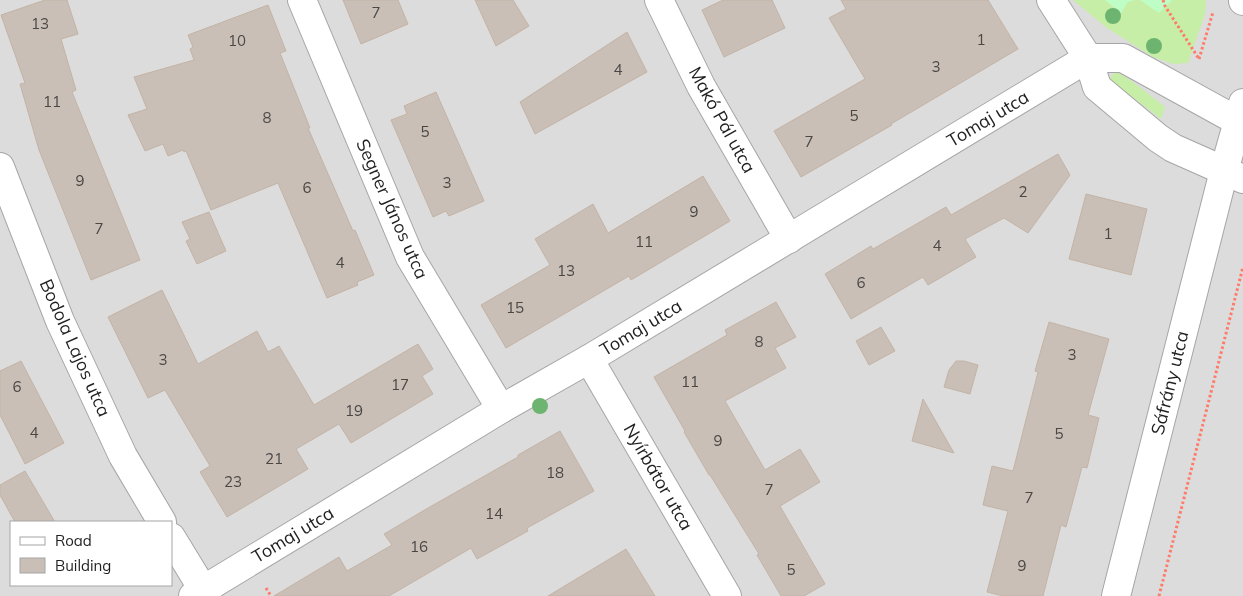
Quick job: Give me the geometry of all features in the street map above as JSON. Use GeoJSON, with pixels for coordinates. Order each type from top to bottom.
{"type":"FeatureCollection","features":[{"type":"Feature","properties":{"kind":"street","name":"Segner János utca"},"geometry":{"type":"LineString","coordinates":[[302,0],[410,257],[501,409]]}},
{"type":"Feature","properties":{"kind":"street","name":"Makó Pál utca"},"geometry":{"type":"LineString","coordinates":[[658,0],[701,86],[789,239]]}},
{"type":"Feature","properties":{"kind":"street"},"geometry":{"type":"LineString","coordinates":[[1051,0],[1088,58],[1097,87],[1104,94],[1173,148],[1234,175]]}},
{"type":"Feature","properties":{"kind":"street","name":"Tomaj utca"},"geometry":{"type":"LineString","coordinates":[[201,594],[501,409],[589,359],[1088,58]]}},
{"type":"Feature","properties":{"kind":"street"},"geometry":{"type":"LineString","coordinates":[[1088,58],[1123,58],[1241,116]]}},
{"type":"Feature","properties":{"kind":"street","name":"Sáfrány utca"},"geometry":{"type":"LineString","coordinates":[[1116,596],[1234,175],[1241,116]]}},
{"type":"Feature","properties":{"kind":"street","name":"Bodola Lajos utca"},"geometry":{"type":"LineString","coordinates":[[0,167],[60,321],[123,456],[161,521]]}},
{"type":"Feature","properties":{"kind":"street","name":"Nyírbátor utca"},"geometry":{"type":"LineString","coordinates":[[589,359],[727,596]]}},
{"type":"Feature","properties":{"kind":"street"},"geometry":{"type":"LineString","coordinates":[[172,539],[201,594]]}},
{"type":"Feature","properties":{"kind":"path"},"geometry":{"type":"LineString","coordinates":[[1163,0],[1199,60],[1215,8]]}},
{"type":"Feature","properties":{"kind":"path"},"geometry":{"type":"LineString","coordinates":[[1160,596],[1243,267]]}},
{"type":"Feature","properties":{"kind":"shaded area"},"geometry":{"type":"Polygon","coordinates":[[[0,0],[1243,0],[1243,596],[0,596],[0,0]]]}},
{"type":"Feature","properties":{"kind":"green space"},"geometry":{"type":"Polygon","coordinates":[[[1073,0],[1206,0],[1205,14],[1188,63],[1173,64],[1153,57],[1107,28],[1073,0]]]}},
{"type":"Feature","properties":{"kind":"green space"},"geometry":{"type":"Polygon","coordinates":[[[1105,0],[1135,0],[1128,2],[1121,13],[1105,0]]]}},
{"type":"Feature","properties":{"kind":"green space"},"geometry":{"type":"Polygon","coordinates":[[[1140,0],[1172,0],[1159,13],[1140,0]]]}},
{"type":"Feature","properties":{"kind":"green space"},"geometry":{"type":"Polygon","coordinates":[[[1116,71],[1165,107],[1161,119],[1109,79],[1116,71]]]}},
{"type":"Feature","properties":{"kind":"building"},"geometry":{"type":"Polygon","coordinates":[[[45,0],[67,0],[78,34],[61,39],[76,90],[72,92],[140,260],[91,280],[39,150],[20,84],[25,83],[1,15],[45,0]]]}},
{"type":"Feature","properties":{"kind":"building"},"geometry":{"type":"Polygon","coordinates":[[[343,0],[398,0],[408,24],[361,44],[343,0]]]}},
{"type":"Feature","properties":{"kind":"building"},"geometry":{"type":"Polygon","coordinates":[[[475,0],[513,0],[529,26],[496,46],[475,0]]]}},
{"type":"Feature","properties":{"kind":"building"},"geometry":{"type":"Polygon","coordinates":[[[723,0],[772,0],[785,28],[724,57],[702,10],[723,0]]]}},
{"type":"Feature","properties":{"kind":"building"},"geometry":{"type":"Polygon","coordinates":[[[841,0],[988,0],[1018,49],[801,177],[774,131],[865,79],[829,18],[846,9],[841,0]]]}},
{"type":"Feature","properties":{"kind":"building"},"geometry":{"type":"Polygon","coordinates":[[[268,5],[286,51],[280,53],[310,128],[308,128],[374,275],[357,282],[358,285],[327,298],[278,183],[211,210],[186,151],[184,152],[183,150],[168,156],[163,144],[145,151],[128,115],[147,109],[134,77],[194,60],[190,49],[193,47],[188,35],[268,5]]]}},
{"type":"Feature","properties":{"kind":"building"},"geometry":{"type":"Polygon","coordinates":[[[627,32],[647,72],[535,134],[520,102],[627,32]]]}},
{"type":"Feature","properties":{"kind":"building"},"geometry":{"type":"Polygon","coordinates":[[[436,92],[484,201],[449,216],[446,211],[433,217],[391,120],[407,114],[404,106],[436,92]]]}},
{"type":"Feature","properties":{"kind":"building"},"geometry":{"type":"Polygon","coordinates":[[[1058,154],[1070,175],[1028,233],[1004,218],[965,239],[976,257],[928,285],[923,277],[851,319],[825,274],[871,246],[873,249],[946,207],[951,215],[1058,154]]]}},
{"type":"Feature","properties":{"kind":"building"},"geometry":{"type":"Polygon","coordinates":[[[703,176],[730,221],[631,280],[629,276],[506,348],[481,305],[550,265],[535,239],[593,204],[608,233],[703,176]]]}},
{"type":"Feature","properties":{"kind":"building"},"geometry":{"type":"Polygon","coordinates":[[[1086,194],[1147,209],[1131,275],[1069,259],[1086,194]]]}},
{"type":"Feature","properties":{"kind":"building"},"geometry":{"type":"Polygon","coordinates":[[[209,212],[226,251],[197,264],[186,241],[190,239],[182,222],[209,212]]]}},
{"type":"Feature","properties":{"kind":"building"},"geometry":{"type":"Polygon","coordinates":[[[162,290],[198,364],[257,331],[268,352],[279,346],[314,405],[418,344],[433,369],[422,376],[433,394],[351,443],[339,424],[296,449],[308,469],[227,517],[200,472],[210,466],[165,390],[148,398],[108,317],[162,290]]]}},
{"type":"Feature","properties":{"kind":"building"},"geometry":{"type":"Polygon","coordinates":[[[776,302],[796,337],[775,348],[786,368],[725,401],[765,470],[800,449],[820,482],[780,506],[825,584],[804,596],[781,596],[757,555],[759,554],[709,475],[654,377],[727,335],[725,330],[776,302]]]}},
{"type":"Feature","properties":{"kind":"building"},"geometry":{"type":"Polygon","coordinates":[[[1049,322],[1109,339],[1088,415],[1099,418],[1087,468],[1082,467],[1066,527],[1061,525],[1043,596],[1003,596],[987,592],[1008,511],[983,505],[992,466],[1013,471],[1038,372],[1035,371],[1049,322]]]}},
{"type":"Feature","properties":{"kind":"building"},"geometry":{"type":"Polygon","coordinates":[[[881,327],[895,351],[869,365],[856,341],[881,327]]]}},
{"type":"Feature","properties":{"kind":"building"},"geometry":{"type":"Polygon","coordinates":[[[21,361],[64,443],[25,464],[0,415],[0,371],[21,361]]]}},
{"type":"Feature","properties":{"kind":"building"},"geometry":{"type":"Polygon","coordinates":[[[956,361],[978,365],[970,394],[944,387],[949,370],[956,361]]]}},
{"type":"Feature","properties":{"kind":"building"},"geometry":{"type":"Polygon","coordinates":[[[923,399],[954,453],[912,441],[923,399]]]}},
{"type":"Feature","properties":{"kind":"building"},"geometry":{"type":"Polygon","coordinates":[[[560,431],[594,491],[527,528],[528,531],[477,559],[471,548],[389,596],[274,596],[339,557],[347,571],[392,545],[384,534],[560,431]]]}},
{"type":"Feature","properties":{"kind":"building"},"geometry":{"type":"Polygon","coordinates":[[[25,471],[54,521],[14,521],[0,495],[0,485],[25,471]]]}},
{"type":"Feature","properties":{"kind":"building"},"geometry":{"type":"Polygon","coordinates":[[[626,549],[655,596],[548,596],[626,549]]]}}]}
